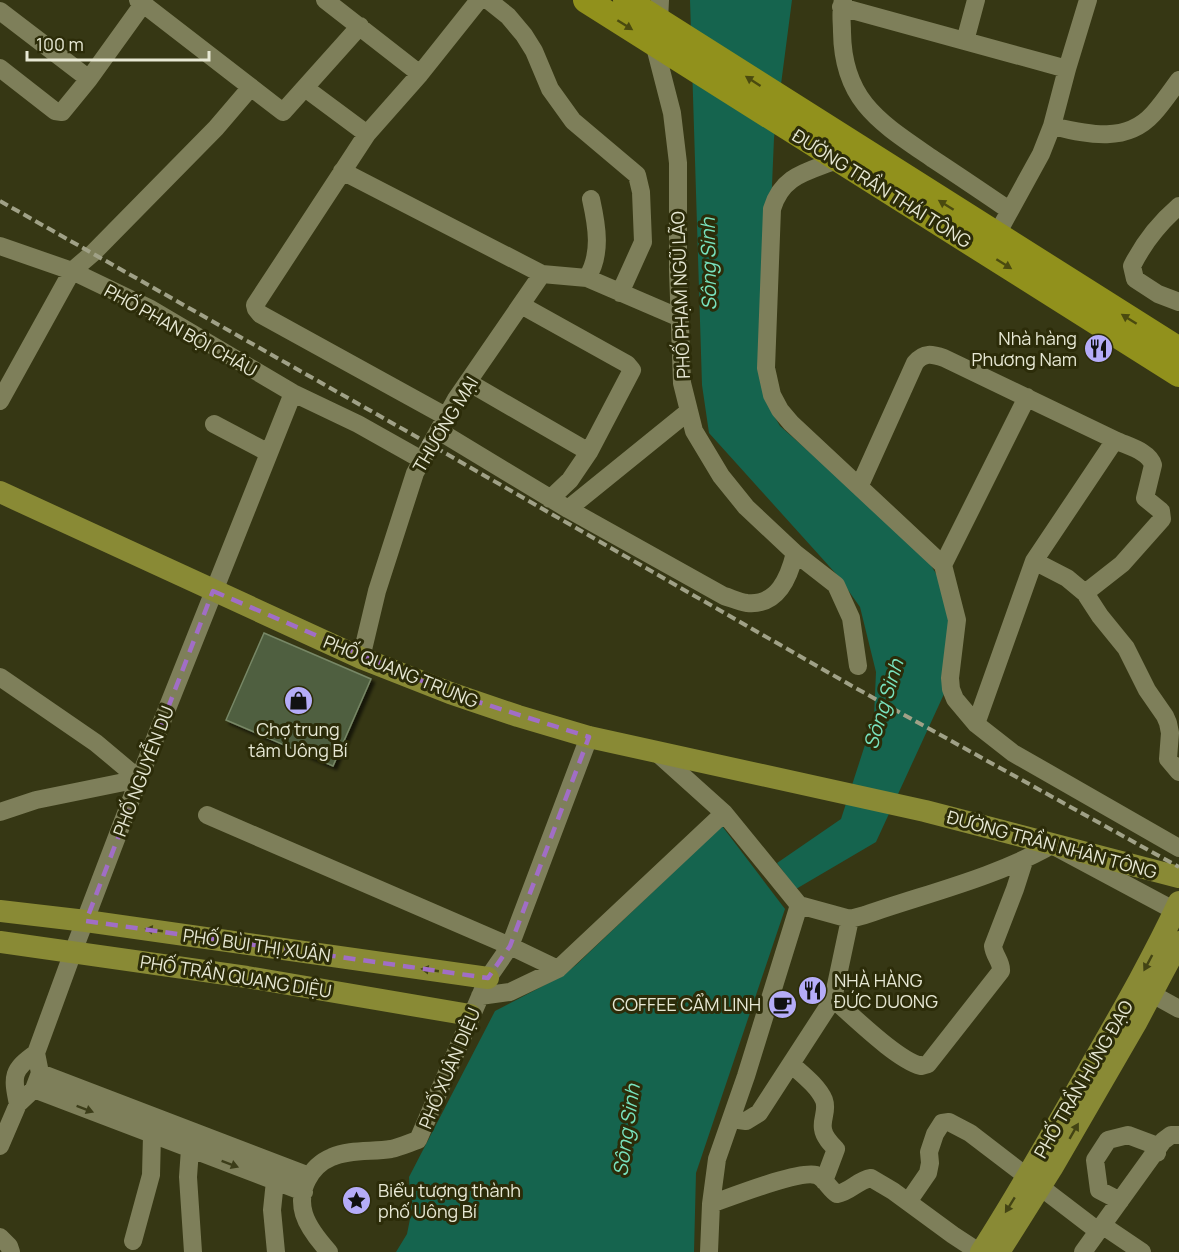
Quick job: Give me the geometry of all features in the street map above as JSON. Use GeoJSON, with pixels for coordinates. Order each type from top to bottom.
{"type":"FeatureCollection","features":[{"type":"Feature","properties":{"kind":"highway","name":"ĐƯỜNG TRẦN THÁI TÔNG"},"geometry":{"type":"LineString","coordinates":[[586,0],[660,28]]}},
{"type":"Feature","properties":{"kind":"highway","name":"ĐƯỜNG TRẦN THÁI TÔNG"},"geometry":{"type":"LineString","coordinates":[[626,0],[660,28],[798,123],[996,236],[1179,350]]}},
{"type":"Feature","properties":{"kind":"highway","name":"ĐƯỜNG TRẦN THÁI TÔNG"},"geometry":{"type":"LineString","coordinates":[[798,123],[837,160],[1179,374]]}},
{"type":"Feature","properties":{"kind":"main road","name":"PHỐ QUANG TRUNG"},"geometry":{"type":"LineString","coordinates":[[0,492],[361,658],[450,693],[589,737],[823,787]]}},
{"type":"Feature","properties":{"kind":"main road","name":"ĐƯỜNG TRẦN NHÂN TÔNG"},"geometry":{"type":"LineString","coordinates":[[823,787],[1179,877]]}},
{"type":"Feature","properties":{"kind":"main road","name":"PHỐ TRẦN HƯNG ĐẠO"},"geometry":{"type":"LineString","coordinates":[[999,1252],[1178,908]]}},
{"type":"Feature","properties":{"kind":"main road","name":"PHỐ BÙI THỊ XUÂN"},"geometry":{"type":"LineString","coordinates":[[0,911],[86,921],[479,996]]}},
{"type":"Feature","properties":{"kind":"main road","name":"PHỐ TRẦN QUANG DIỆU"},"geometry":{"type":"LineString","coordinates":[[0,942],[248,977],[479,996]]}},
{"type":"Feature","properties":{"kind":"main road","name":"PHỐ TRẦN HƯNG ĐẠO"},"geometry":{"type":"LineString","coordinates":[[980,1252],[1034,1182],[1152,994],[1179,942]]}},
{"type":"Feature","properties":{"kind":"street"},"geometry":{"type":"LineString","coordinates":[[325,0],[420,74]]}},
{"type":"Feature","properties":{"kind":"street"},"geometry":{"type":"LineString","coordinates":[[479,0],[420,74],[367,134],[257,300],[255,309],[443,424],[550,499],[724,596],[747,603],[765,601],[780,590],[789,575],[795,553]]}},
{"type":"Feature","properties":{"kind":"street"},"geometry":{"type":"LineString","coordinates":[[488,0],[508,16],[524,35],[534,51],[550,89],[573,121],[637,175],[642,202],[644,242],[620,293]]}},
{"type":"Feature","properties":{"kind":"street"},"geometry":{"type":"LineString","coordinates":[[964,41],[976,0]]}},
{"type":"Feature","properties":{"kind":"street"},"geometry":{"type":"LineString","coordinates":[[996,236],[1041,154],[1052,126],[1088,0]]}},
{"type":"Feature","properties":{"kind":"street"},"geometry":{"type":"LineString","coordinates":[[0,68],[59,112],[65,110],[89,79],[140,2],[283,112],[360,26]]}},
{"type":"Feature","properties":{"kind":"street"},"geometry":{"type":"LineString","coordinates":[[1009,210],[888,128],[869,111],[854,89],[846,65],[842,40],[842,4],[1067,69]]}},
{"type":"Feature","properties":{"kind":"street"},"geometry":{"type":"LineString","coordinates":[[0,11],[89,79]]}},
{"type":"Feature","properties":{"kind":"street","name":"PHỐ PHẠM NGŨ LÃO"},"geometry":{"type":"LineString","coordinates":[[660,28],[678,163],[682,383],[694,431],[721,476],[746,507],[795,553],[836,585],[851,618],[858,666]]}},
{"type":"Feature","properties":{"kind":"street"},"geometry":{"type":"LineString","coordinates":[[1052,126],[1090,135],[1127,131],[1141,125],[1153,114],[1179,80]]}},
{"type":"Feature","properties":{"kind":"street"},"geometry":{"type":"LineString","coordinates":[[0,401],[72,271],[93,253],[216,128],[251,87]]}},
{"type":"Feature","properties":{"kind":"street"},"geometry":{"type":"LineString","coordinates":[[305,88],[367,134]]}},
{"type":"Feature","properties":{"kind":"street"},"geometry":{"type":"LineString","coordinates":[[837,160],[790,179],[782,187],[772,209],[766,369],[772,395],[780,410],[791,423],[944,565],[957,620],[950,678],[951,689],[955,699],[976,724],[1013,753],[1179,848]]}},
{"type":"Feature","properties":{"kind":"street"},"geometry":{"type":"LineString","coordinates":[[342,171],[542,274],[587,278],[680,318]]}},
{"type":"Feature","properties":{"kind":"street"},"geometry":{"type":"LineString","coordinates":[[587,278],[596,258],[595,216],[591,199]]}},
{"type":"Feature","properties":{"kind":"street"},"geometry":{"type":"LineString","coordinates":[[1179,207],[1162,220],[1143,244],[1132,266],[1135,279],[1158,294],[1179,302]]}},
{"type":"Feature","properties":{"kind":"street","name":"PHỐ PHAN BỘI CHÂU"},"geometry":{"type":"LineString","coordinates":[[0,246],[72,271],[149,308],[293,393],[358,424],[422,460]]}},
{"type":"Feature","properties":{"kind":"street","name":"THƯƠNG MẠI"},"geometry":{"type":"LineString","coordinates":[[361,658],[376,591],[415,473],[468,382],[542,274]]}},
{"type":"Feature","properties":{"kind":"street"},"geometry":{"type":"LineString","coordinates":[[521,305],[631,367],[631,373],[589,452],[570,480],[550,499]]}},
{"type":"Feature","properties":{"kind":"street"},"geometry":{"type":"LineString","coordinates":[[860,486],[920,356],[927,354],[944,358],[1027,397],[1152,460],[1153,465],[1144,498],[1161,511],[1162,519],[1122,564],[1085,593]]}},
{"type":"Feature","properties":{"kind":"street"},"geometry":{"type":"LineString","coordinates":[[468,382],[589,452]]}},
{"type":"Feature","properties":{"kind":"street","name":"PHỐ NGUYỄN DU"},"geometry":{"type":"LineString","coordinates":[[36,1053],[139,778],[293,393]]}},
{"type":"Feature","properties":{"kind":"street"},"geometry":{"type":"LineString","coordinates":[[944,565],[1027,397]]}},
{"type":"Feature","properties":{"kind":"street"},"geometry":{"type":"LineString","coordinates":[[568,509],[689,411]]}},
{"type":"Feature","properties":{"kind":"street"},"geometry":{"type":"LineString","coordinates":[[214,423],[269,453]]}},
{"type":"Feature","properties":{"kind":"street"},"geometry":{"type":"LineString","coordinates":[[976,724],[1034,561],[1114,440]]}},
{"type":"Feature","properties":{"kind":"street"},"geometry":{"type":"LineString","coordinates":[[1034,561],[1067,578],[1085,593],[1126,648],[1147,690],[1165,716],[1170,733],[1168,759],[1179,772]]}},
{"type":"Feature","properties":{"kind":"street"},"geometry":{"type":"LineString","coordinates":[[0,677],[96,743],[139,778]]}},
{"type":"Feature","properties":{"kind":"street"},"geometry":{"type":"LineString","coordinates":[[479,996],[510,946],[589,737]]}},
{"type":"Feature","properties":{"kind":"street"},"geometry":{"type":"LineString","coordinates":[[653,750],[724,813],[799,905],[850,919],[991,874],[1024,861],[1052,845],[1178,908]]}},
{"type":"Feature","properties":{"kind":"street"},"geometry":{"type":"LineString","coordinates":[[0,812],[36,800],[139,778]]}},
{"type":"Feature","properties":{"kind":"street"},"geometry":{"type":"LineString","coordinates":[[207,815],[558,969],[724,813]]}},
{"type":"Feature","properties":{"kind":"street"},"geometry":{"type":"LineString","coordinates":[[833,999],[885,1044],[912,1063],[921,1066],[928,1064],[1002,971],[1002,965],[993,946],[1024,861]]}},
{"type":"Feature","properties":{"kind":"street"},"geometry":{"type":"LineString","coordinates":[[709,1252],[711,1204],[717,1159],[799,905]]}},
{"type":"Feature","properties":{"kind":"street"},"geometry":{"type":"LineString","coordinates":[[731,1119],[746,1121],[759,1113],[833,999],[850,919]]}},
{"type":"Feature","properties":{"kind":"street","name":"PHỐ BÙI THỊ XUÂN"},"geometry":{"type":"LineString","coordinates":[[479,996],[510,992],[558,969]]}},
{"type":"Feature","properties":{"kind":"street"},"geometry":{"type":"LineString","coordinates":[[1152,994],[1179,1010]]}},
{"type":"Feature","properties":{"kind":"street","name":"PHỐ XUÂN DIỆU"},"geometry":{"type":"LineString","coordinates":[[306,1184],[317,1167],[332,1156],[394,1148],[418,1140],[479,996]]}},
{"type":"Feature","properties":{"kind":"street"},"geometry":{"type":"LineString","coordinates":[[0,1146],[18,1104],[37,1081],[36,1053]]}},
{"type":"Feature","properties":{"kind":"street"},"geometry":{"type":"LineString","coordinates":[[18,1104],[13,1082],[20,1064],[36,1053]]}},
{"type":"Feature","properties":{"kind":"street"},"geometry":{"type":"LineString","coordinates":[[791,1064],[813,1084],[824,1099],[826,1111],[823,1129],[827,1139],[836,1149],[824,1181]]}},
{"type":"Feature","properties":{"kind":"street"},"geometry":{"type":"LineString","coordinates":[[37,1081],[143,1125],[171,1142],[275,1181],[306,1184]]}},
{"type":"Feature","properties":{"kind":"street"},"geometry":{"type":"LineString","coordinates":[[908,1202],[928,1173],[929,1152],[935,1134],[942,1123],[949,1122],[970,1133],[1034,1182],[1100,1228],[1142,1252]]}},
{"type":"Feature","properties":{"kind":"street"},"geometry":{"type":"LineString","coordinates":[[143,1125],[176,1124],[306,1184]]}},
{"type":"Feature","properties":{"kind":"street"},"geometry":{"type":"LineString","coordinates":[[171,1142],[176,1124]]}},
{"type":"Feature","properties":{"kind":"street"},"geometry":{"type":"LineString","coordinates":[[133,1241],[151,1175],[143,1125]]}},
{"type":"Feature","properties":{"kind":"street"},"geometry":{"type":"LineString","coordinates":[[1120,1201],[1099,1190],[1095,1160],[1108,1140],[1128,1135],[1152,1144],[1156,1153]]}},
{"type":"Feature","properties":{"kind":"street"},"geometry":{"type":"LineString","coordinates":[[1083,1252],[1163,1141],[1171,1135],[1179,1135]]}},
{"type":"Feature","properties":{"kind":"street"},"geometry":{"type":"LineString","coordinates":[[190,1149],[188,1177],[193,1252]]}},
{"type":"Feature","properties":{"kind":"street"},"geometry":{"type":"LineString","coordinates":[[711,1204],[776,1181],[810,1175],[817,1176],[837,1194],[863,1179],[871,1178],[980,1252]]}},
{"type":"Feature","properties":{"kind":"street"},"geometry":{"type":"LineString","coordinates":[[275,1181],[272,1210],[276,1252]]}},
{"type":"Feature","properties":{"kind":"street"},"geometry":{"type":"LineString","coordinates":[[306,1184],[302,1202],[304,1216],[329,1252]]}},
{"type":"Feature","properties":{"kind":"street"},"geometry":{"type":"LineString","coordinates":[[0,1237],[9,1246],[11,1252]]}},
{"type":"Feature","properties":{"kind":"highlighted area"},"geometry":{"type":"Polygon","coordinates":[[[213,591],[450,693],[589,737],[510,946],[488,978],[86,921],[213,591]]]}},
{"type":"Feature","properties":{"kind":"water","name":"Sông Sinh"},"geometry":{"type":"Polygon","coordinates":[[[690,0],[792,0],[774,138],[764,375],[766,402],[780,426],[922,551],[940,580],[950,624],[944,694],[876,842],[796,889],[777,863],[841,819],[874,717],[876,672],[860,607],[838,576],[709,433],[702,385],[690,0]]]}},
{"type":"Feature","properties":{"kind":"water","name":"Sông Sinh"},"geometry":{"type":"Polygon","coordinates":[[[722,826],[785,909],[696,1173],[694,1252],[396,1252],[407,1234],[411,1214],[409,1177],[495,1011],[562,976],[576,965],[722,826]]]}},
{"type":"Feature","properties":{"kind":"building","name":"Chợ trung tâm Uông Bí"},"geometry":{"type":"Polygon","coordinates":[[[264,633],[371,679],[333,766],[226,720],[264,633]]]}},
{"type":"Feature","properties":{"kind":"railway"},"geometry":{"type":"LineString","coordinates":[[0,201],[852,686],[1179,867]]}},
{"type":"Feature","properties":{"kind":"place","name":"Nhà hàng Phương Nam"},"geometry":{"type":"Point","coordinates":[1098,348]}},
{"type":"Feature","properties":{"kind":"place","name":"Chợ trung tâm Uông Bí"},"geometry":{"type":"Point","coordinates":[298,700]}},
{"type":"Feature","properties":{"kind":"place","name":"NHÀ HÀNG ĐỨC DUONG"},"geometry":{"type":"Point","coordinates":[813,990]}},
{"type":"Feature","properties":{"kind":"place","name":"COFFEE CẨM LINH"},"geometry":{"type":"Point","coordinates":[782,1004]}},
{"type":"Feature","properties":{"kind":"place","name":"Biểu tượng thành phố Uông Bí"},"geometry":{"type":"Point","coordinates":[357,1200]}}]}
